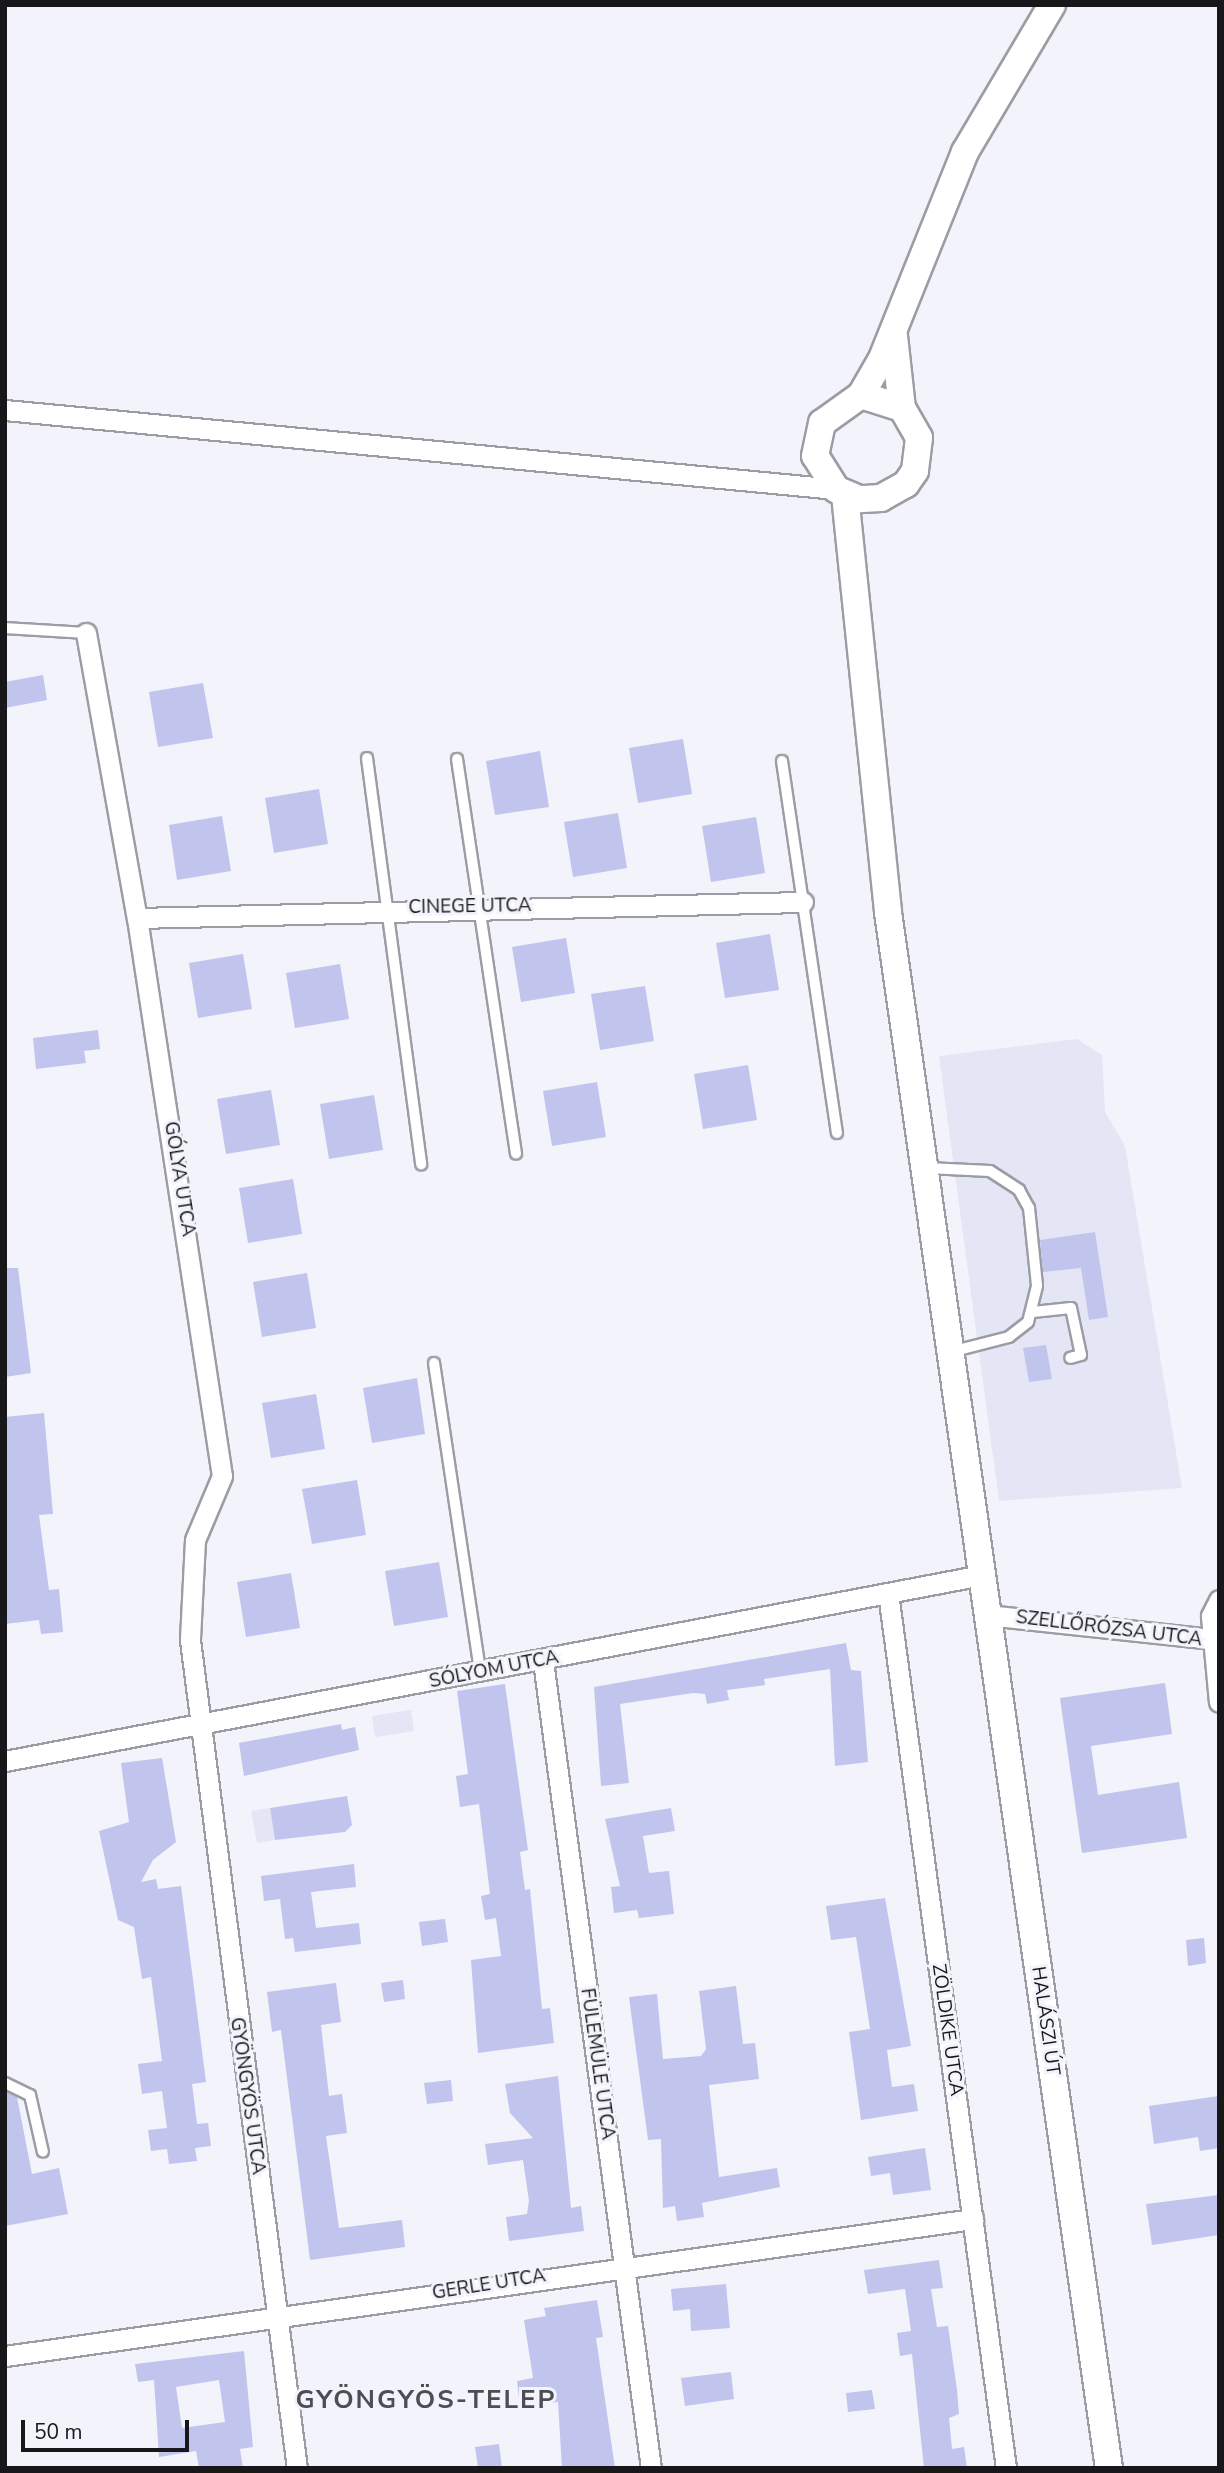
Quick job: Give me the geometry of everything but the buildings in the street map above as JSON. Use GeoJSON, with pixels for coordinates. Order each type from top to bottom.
{"type":"FeatureCollection","features":[{"type":"Feature","properties":{"kind":"main road"},"geometry":{"type":"LineString","coordinates":[[858,579],[841,492],[815,456],[822,423],[861,395],[894,331],[965,152],[1052,5]]}},
{"type":"Feature","properties":{"kind":"main road"},"geometry":{"type":"LineString","coordinates":[[841,492],[881,498],[906,484],[920,453],[915,425],[902,408],[894,331]]}},
{"type":"Feature","properties":{"kind":"main road"},"geometry":{"type":"LineString","coordinates":[[861,395],[902,408]]}},
{"type":"Feature","properties":{"kind":"main road"},"geometry":{"type":"LineString","coordinates":[[858,579],[881,498]]}},
{"type":"Feature","properties":{"kind":"main road","name":"HALÁSZI ÚT"},"geometry":{"type":"LineString","coordinates":[[858,579],[871,785],[1109,2468]]}},
{"type":"Feature","properties":{"kind":"street"},"geometry":{"type":"LineString","coordinates":[[5,410],[749,477],[841,492]]}},
{"type":"Feature","properties":{"kind":"street"},"geometry":{"type":"LineString","coordinates":[[749,477],[803,468],[815,456]]}},
{"type":"Feature","properties":{"kind":"street","name":"GÓLYA UTCA"},"geometry":{"type":"LineString","coordinates":[[86,633],[137,918],[222,1476],[195,1540],[188,1581],[197,1724]]}},
{"type":"Feature","properties":{"kind":"street","name":"CINEGE UTCA"},"geometry":{"type":"LineString","coordinates":[[137,918],[387,909],[803,902]]}},
{"type":"Feature","properties":{"kind":"street","name":"SÓLYOM UTCA"},"geometry":{"type":"LineString","coordinates":[[5,1760],[543,1661],[982,1575]]}},
{"type":"Feature","properties":{"kind":"street","name":"ZÖLDIKE UTCA"},"geometry":{"type":"LineString","coordinates":[[888,1593],[1006,2468]]}},
{"type":"Feature","properties":{"kind":"street"},"geometry":{"type":"LineString","coordinates":[[1215,1639],[1219,1600]]}},
{"type":"Feature","properties":{"kind":"street","name":"SZELLŐRÓZSA UTCA"},"geometry":{"type":"LineString","coordinates":[[988,1615],[1215,1639],[1219,1702]]}},
{"type":"Feature","properties":{"kind":"street","name":"FÜLEMÜLE UTCA"},"geometry":{"type":"LineString","coordinates":[[543,1661],[651,2468]]}},
{"type":"Feature","properties":{"kind":"street","name":"GYÖNGYÖS UTCA"},"geometry":{"type":"LineString","coordinates":[[197,1724],[298,2468]]}},
{"type":"Feature","properties":{"kind":"street","name":"GERLE UTCA"},"geometry":{"type":"LineString","coordinates":[[5,2356],[623,2264],[973,2219]]}},
{"type":"Feature","properties":{"kind":"lane"},"geometry":{"type":"LineString","coordinates":[[5,628],[86,633]]}},
{"type":"Feature","properties":{"kind":"lane"},"geometry":{"type":"LineString","coordinates":[[367,758],[421,1164]]}},
{"type":"Feature","properties":{"kind":"lane"},"geometry":{"type":"LineString","coordinates":[[457,759],[516,1154]]}},
{"type":"Feature","properties":{"kind":"lane"},"geometry":{"type":"LineString","coordinates":[[782,761],[838,1133]]}},
{"type":"Feature","properties":{"kind":"lane"},"geometry":{"type":"LineString","coordinates":[[925,1168],[980,1168],[1019,1190],[1029,1208],[1037,1286],[1033,1312],[1009,1337],[950,1352]]}},
{"type":"Feature","properties":{"kind":"lane"},"geometry":{"type":"LineString","coordinates":[[1033,1312],[1071,1308],[1081,1355],[1070,1358]]}},
{"type":"Feature","properties":{"kind":"lane"},"geometry":{"type":"LineString","coordinates":[[435,1363],[481,1672]]}},
{"type":"Feature","properties":{"kind":"lane"},"geometry":{"type":"LineString","coordinates":[[5,2083],[30,2095],[43,2152]]}},
{"type":"Feature","properties":{"kind":"shaded area"},"geometry":{"type":"Polygon","coordinates":[[[1077,1039],[1102,1055],[1105,1112],[1125,1146],[1182,1488],[999,1501],[939,1056],[1077,1039]]]}},
{"type":"Feature","properties":{"kind":"shaded area"},"geometry":{"type":"Polygon","coordinates":[[[411,1710],[414,1731],[375,1737],[372,1716],[411,1710]]]}},
{"type":"Feature","properties":{"kind":"shaded area"},"geometry":{"type":"Polygon","coordinates":[[[270,1808],[275,1840],[257,1843],[251,1811],[270,1808]]]}},
{"type":"Feature","properties":{"kind":"district","name":"GYÖNGYÖS-TELEP"},"geometry":{"type":"Point","coordinates":[426,2400]}}]}
